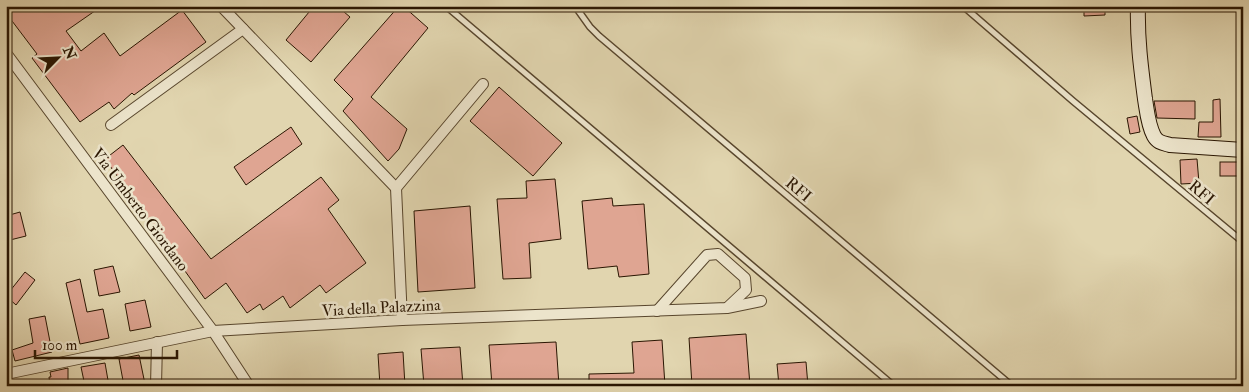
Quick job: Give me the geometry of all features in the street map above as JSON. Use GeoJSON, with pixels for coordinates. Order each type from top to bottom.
{"type":"FeatureCollection","features":[{"type":"Feature","properties":{"kind":"street"},"geometry":{"type":"LineString","coordinates":[[221,6],[396,188],[402,320]]}},
{"type":"Feature","properties":{"kind":"street"},"geometry":{"type":"LineString","coordinates":[[1138,6],[1137,30],[1149,125],[1158,142],[1170,145],[1243,150]]}},
{"type":"Feature","properties":{"kind":"street"},"geometry":{"type":"LineString","coordinates":[[111,126],[243,29]]}},
{"type":"Feature","properties":{"kind":"street","name":"Via Umberto Giordano"},"geometry":{"type":"LineString","coordinates":[[6,53],[213,331],[249,386]]}},
{"type":"Feature","properties":{"kind":"street"},"geometry":{"type":"LineString","coordinates":[[396,188],[483,84]]}},
{"type":"Feature","properties":{"kind":"street"},"geometry":{"type":"LineString","coordinates":[[657,311],[707,255],[718,254],[745,278],[746,290],[728,308]]}},
{"type":"Feature","properties":{"kind":"street","name":"Via della Palazzina"},"geometry":{"type":"LineString","coordinates":[[6,374],[213,331],[402,320],[728,308],[761,301]]}},
{"type":"Feature","properties":{"kind":"street"},"geometry":{"type":"LineString","coordinates":[[156,386],[157,342]]}},
{"type":"Feature","properties":{"kind":"lane"},"geometry":{"type":"LineString","coordinates":[[446,6],[894,386]]}},
{"type":"Feature","properties":{"kind":"lane","name":"RFI"},"geometry":{"type":"LineString","coordinates":[[576,6],[586,23],[599,36],[1012,386]]}},
{"type":"Feature","properties":{"kind":"lane","name":"RFI"},"geometry":{"type":"LineString","coordinates":[[963,6],[1073,102],[1243,242]]}},
{"type":"Feature","properties":{"kind":"building"},"geometry":{"type":"Polygon","coordinates":[[[6,6],[102,6],[66,31],[81,51],[104,33],[120,56],[182,10],[206,42],[134,95],[132,93],[114,109],[109,102],[80,122],[32,58],[37,54],[6,13],[6,6]]]}},
{"type":"Feature","properties":{"kind":"building"},"geometry":{"type":"Polygon","coordinates":[[[314,6],[337,6],[350,17],[311,62],[286,40],[314,6]]]}},
{"type":"Feature","properties":{"kind":"building"},"geometry":{"type":"Polygon","coordinates":[[[399,6],[403,6],[428,28],[371,97],[407,129],[399,149],[388,161],[343,111],[353,99],[334,80],[399,6]]]}},
{"type":"Feature","properties":{"kind":"building"},"geometry":{"type":"Polygon","coordinates":[[[1084,6],[1105,6],[1105,15],[1084,16],[1084,6]]]}},
{"type":"Feature","properties":{"kind":"building"},"geometry":{"type":"Polygon","coordinates":[[[499,87],[562,143],[533,176],[470,121],[499,87]]]}},
{"type":"Feature","properties":{"kind":"building"},"geometry":{"type":"Polygon","coordinates":[[[1220,99],[1221,137],[1198,137],[1199,122],[1213,122],[1213,100],[1220,99]]]}},
{"type":"Feature","properties":{"kind":"building"},"geometry":{"type":"Polygon","coordinates":[[[1154,101],[1195,101],[1195,119],[1157,118],[1154,101]]]}},
{"type":"Feature","properties":{"kind":"building"},"geometry":{"type":"Polygon","coordinates":[[[1137,116],[1140,132],[1130,134],[1127,118],[1137,116]]]}},
{"type":"Feature","properties":{"kind":"building"},"geometry":{"type":"Polygon","coordinates":[[[291,127],[302,144],[246,185],[234,167],[291,127]]]}},
{"type":"Feature","properties":{"kind":"building"},"geometry":{"type":"Polygon","coordinates":[[[123,145],[211,259],[321,177],[339,200],[328,209],[366,263],[326,293],[320,285],[290,308],[283,296],[263,310],[260,304],[247,313],[226,283],[205,299],[105,159],[123,145]]]}},
{"type":"Feature","properties":{"kind":"building"},"geometry":{"type":"Polygon","coordinates":[[[1197,159],[1199,183],[1181,184],[1180,160],[1197,159]]]}},
{"type":"Feature","properties":{"kind":"building"},"geometry":{"type":"Polygon","coordinates":[[[1220,162],[1243,162],[1243,176],[1220,176],[1220,162]]]}},
{"type":"Feature","properties":{"kind":"building"},"geometry":{"type":"Polygon","coordinates":[[[555,179],[561,239],[529,243],[531,278],[503,279],[497,199],[527,198],[526,181],[555,179]]]}},
{"type":"Feature","properties":{"kind":"building"},"geometry":{"type":"Polygon","coordinates":[[[612,198],[613,206],[644,204],[649,274],[619,277],[617,266],[588,269],[582,201],[612,198]]]}},
{"type":"Feature","properties":{"kind":"building"},"geometry":{"type":"Polygon","coordinates":[[[470,206],[475,288],[418,292],[414,211],[470,206]]]}},
{"type":"Feature","properties":{"kind":"building"},"geometry":{"type":"Polygon","coordinates":[[[20,212],[26,236],[6,241],[6,216],[20,212]]]}},
{"type":"Feature","properties":{"kind":"building"},"geometry":{"type":"Polygon","coordinates":[[[113,266],[120,292],[99,296],[94,270],[113,266]]]}},
{"type":"Feature","properties":{"kind":"building"},"geometry":{"type":"Polygon","coordinates":[[[25,272],[35,280],[16,305],[6,296],[25,272]]]}},
{"type":"Feature","properties":{"kind":"building"},"geometry":{"type":"Polygon","coordinates":[[[80,279],[87,312],[103,309],[109,338],[80,344],[66,283],[80,279]]]}},
{"type":"Feature","properties":{"kind":"building"},"geometry":{"type":"Polygon","coordinates":[[[145,300],[151,327],[130,331],[125,304],[145,300]]]}},
{"type":"Feature","properties":{"kind":"building"},"geometry":{"type":"Polygon","coordinates":[[[45,316],[52,352],[15,361],[12,350],[33,343],[29,319],[45,316]]]}},
{"type":"Feature","properties":{"kind":"building"},"geometry":{"type":"Polygon","coordinates":[[[746,334],[750,386],[692,386],[689,338],[746,334]]]}},
{"type":"Feature","properties":{"kind":"building"},"geometry":{"type":"Polygon","coordinates":[[[662,340],[665,386],[589,386],[589,374],[634,373],[632,342],[662,340]]]}},
{"type":"Feature","properties":{"kind":"building"},"geometry":{"type":"Polygon","coordinates":[[[556,342],[559,386],[492,386],[489,345],[556,342]]]}},
{"type":"Feature","properties":{"kind":"building"},"geometry":{"type":"Polygon","coordinates":[[[460,347],[463,386],[424,386],[421,349],[460,347]]]}},
{"type":"Feature","properties":{"kind":"building"},"geometry":{"type":"Polygon","coordinates":[[[403,352],[405,386],[380,386],[378,354],[403,352]]]}},
{"type":"Feature","properties":{"kind":"building"},"geometry":{"type":"Polygon","coordinates":[[[139,355],[145,384],[124,386],[119,359],[139,355]]]}},
{"type":"Feature","properties":{"kind":"building"},"geometry":{"type":"Polygon","coordinates":[[[806,362],[808,386],[779,386],[777,364],[806,362]]]}},
{"type":"Feature","properties":{"kind":"building"},"geometry":{"type":"Polygon","coordinates":[[[105,363],[109,386],[85,386],[81,367],[105,363]]]}},
{"type":"Feature","properties":{"kind":"building"},"geometry":{"type":"Polygon","coordinates":[[[68,368],[68,384],[50,386],[50,372],[68,368]]]}}]}
